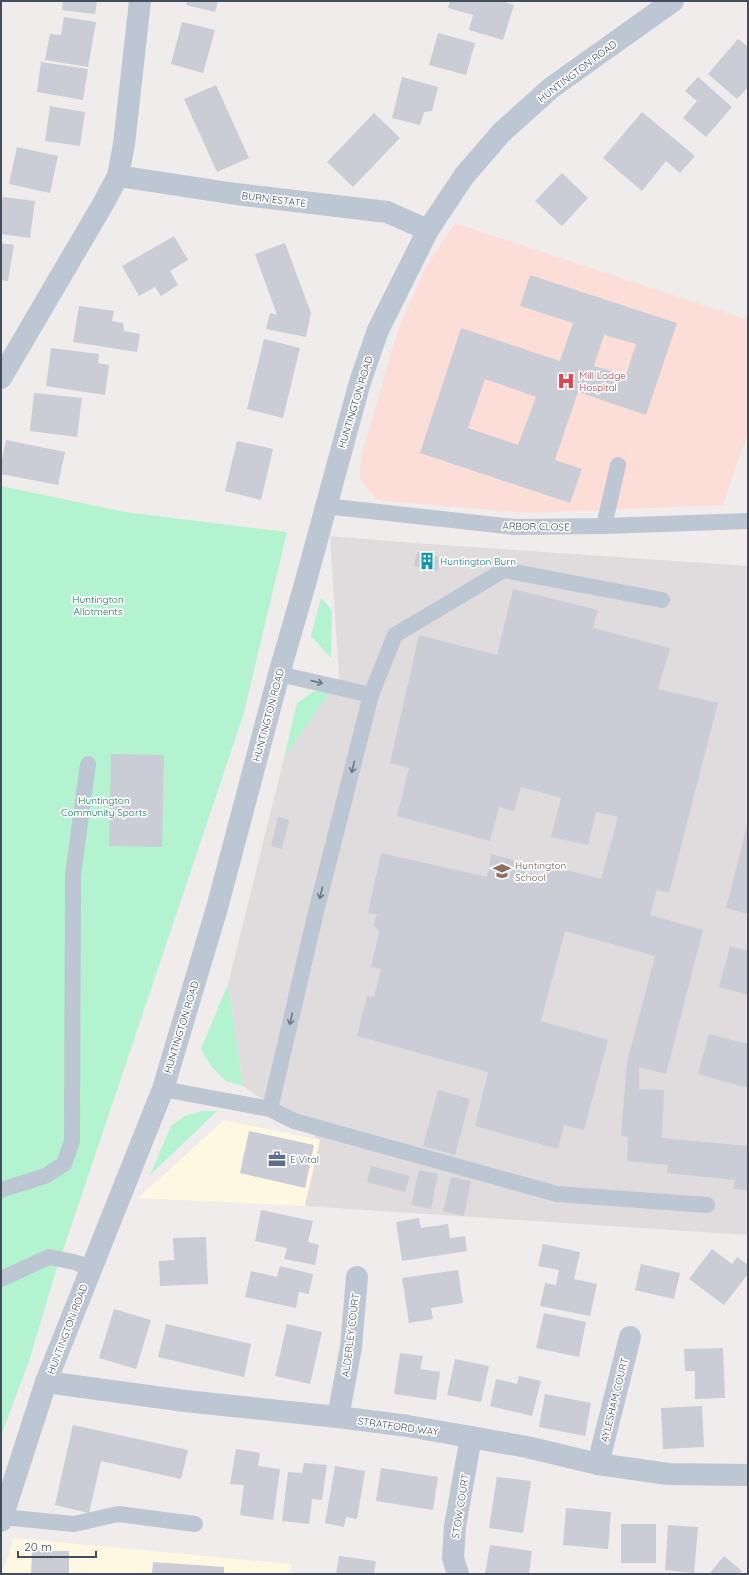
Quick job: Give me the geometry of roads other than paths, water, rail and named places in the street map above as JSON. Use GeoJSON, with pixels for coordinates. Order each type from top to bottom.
{"type":"FeatureCollection","features":[{"type":"Feature","properties":{"kind":"street"},"geometry":{"type":"LineString","coordinates":[[1,378],[118,176],[124,144],[140,1]]}},
{"type":"Feature","properties":{"kind":"street","name":"HUNTINGTON ROAD"},"geometry":{"type":"LineString","coordinates":[[2,1519],[46,1382],[163,1089],[217,908],[279,674],[360,382],[378,330],[428,230],[464,176],[502,132],[551,88],[673,1]]}},
{"type":"Feature","properties":{"kind":"street","name":"BURN ESTATE"},"geometry":{"type":"LineString","coordinates":[[118,176],[236,194],[387,212],[428,230]]}},
{"type":"Feature","properties":{"kind":"street","name":"ALDERLEY COURT"},"geometry":{"type":"LineString","coordinates":[[338,1417],[351,1347],[357,1276]]}},
{"type":"Feature","properties":{"kind":"street","name":"AYLESHAM COURT"},"geometry":{"type":"LineString","coordinates":[[598,1464],[630,1337]]}},
{"type":"Feature","properties":{"kind":"street","name":"STRATFORD WAY"},"geometry":{"type":"LineString","coordinates":[[46,1382],[185,1401],[408,1426],[527,1447],[598,1464],[668,1474],[748,1475]]}},
{"type":"Feature","properties":{"kind":"street","name":"STOW COURT"},"geometry":{"type":"LineString","coordinates":[[458,1574],[453,1558],[455,1526],[471,1437]]}},
{"type":"Feature","properties":{"kind":"lane"},"geometry":{"type":"LineString","coordinates":[[604,526],[618,465]]}},
{"type":"Feature","properties":{"kind":"lane","name":"ARBOR CLOSE"},"geometry":{"type":"LineString","coordinates":[[325,506],[514,527],[604,526],[748,521]]}},
{"type":"Feature","properties":{"kind":"lane"},"geometry":{"type":"LineString","coordinates":[[270,1109],[316,912],[371,695],[395,635],[504,570],[662,600]]}},
{"type":"Feature","properties":{"kind":"lane"},"geometry":{"type":"LineString","coordinates":[[279,674],[371,695]]}},
{"type":"Feature","properties":{"kind":"lane"},"geometry":{"type":"LineString","coordinates":[[1,1190],[46,1176],[64,1164],[72,1141],[73,875],[88,764]]}},
{"type":"Feature","properties":{"kind":"lane"},"geometry":{"type":"LineString","coordinates":[[163,1089],[270,1109],[294,1121],[557,1194],[707,1204]]}},
{"type":"Feature","properties":{"kind":"lane"},"geometry":{"type":"LineString","coordinates":[[1,1279],[49,1257],[74,1262],[91,1268]]}},
{"type":"Feature","properties":{"kind":"lane"},"geometry":{"type":"LineString","coordinates":[[2,1519],[74,1524],[118,1514],[195,1524]]}},
{"type":"Feature","properties":{"kind":"place","name":"Mill Lodge Hospital"},"geometry":{"type":"Point","coordinates":[566,381]}},
{"type":"Feature","properties":{"kind":"place","name":"Huntington Burn"},"geometry":{"type":"Point","coordinates":[427,561]}},
{"type":"Feature","properties":{"kind":"place","name":"Huntington School"},"geometry":{"type":"Point","coordinates":[502,871]}},
{"type":"Feature","properties":{"kind":"place","name":"E Vital"},"geometry":{"type":"Point","coordinates":[277,1159]}},
{"type":"Feature","properties":{"kind":"park label","name":"Huntington Allotments"},"geometry":{"type":"Point","coordinates":[98,604]}},
{"type":"Feature","properties":{"kind":"park label","name":"Huntington Community Sports"},"geometry":{"type":"Point","coordinates":[104,806]}}]}
